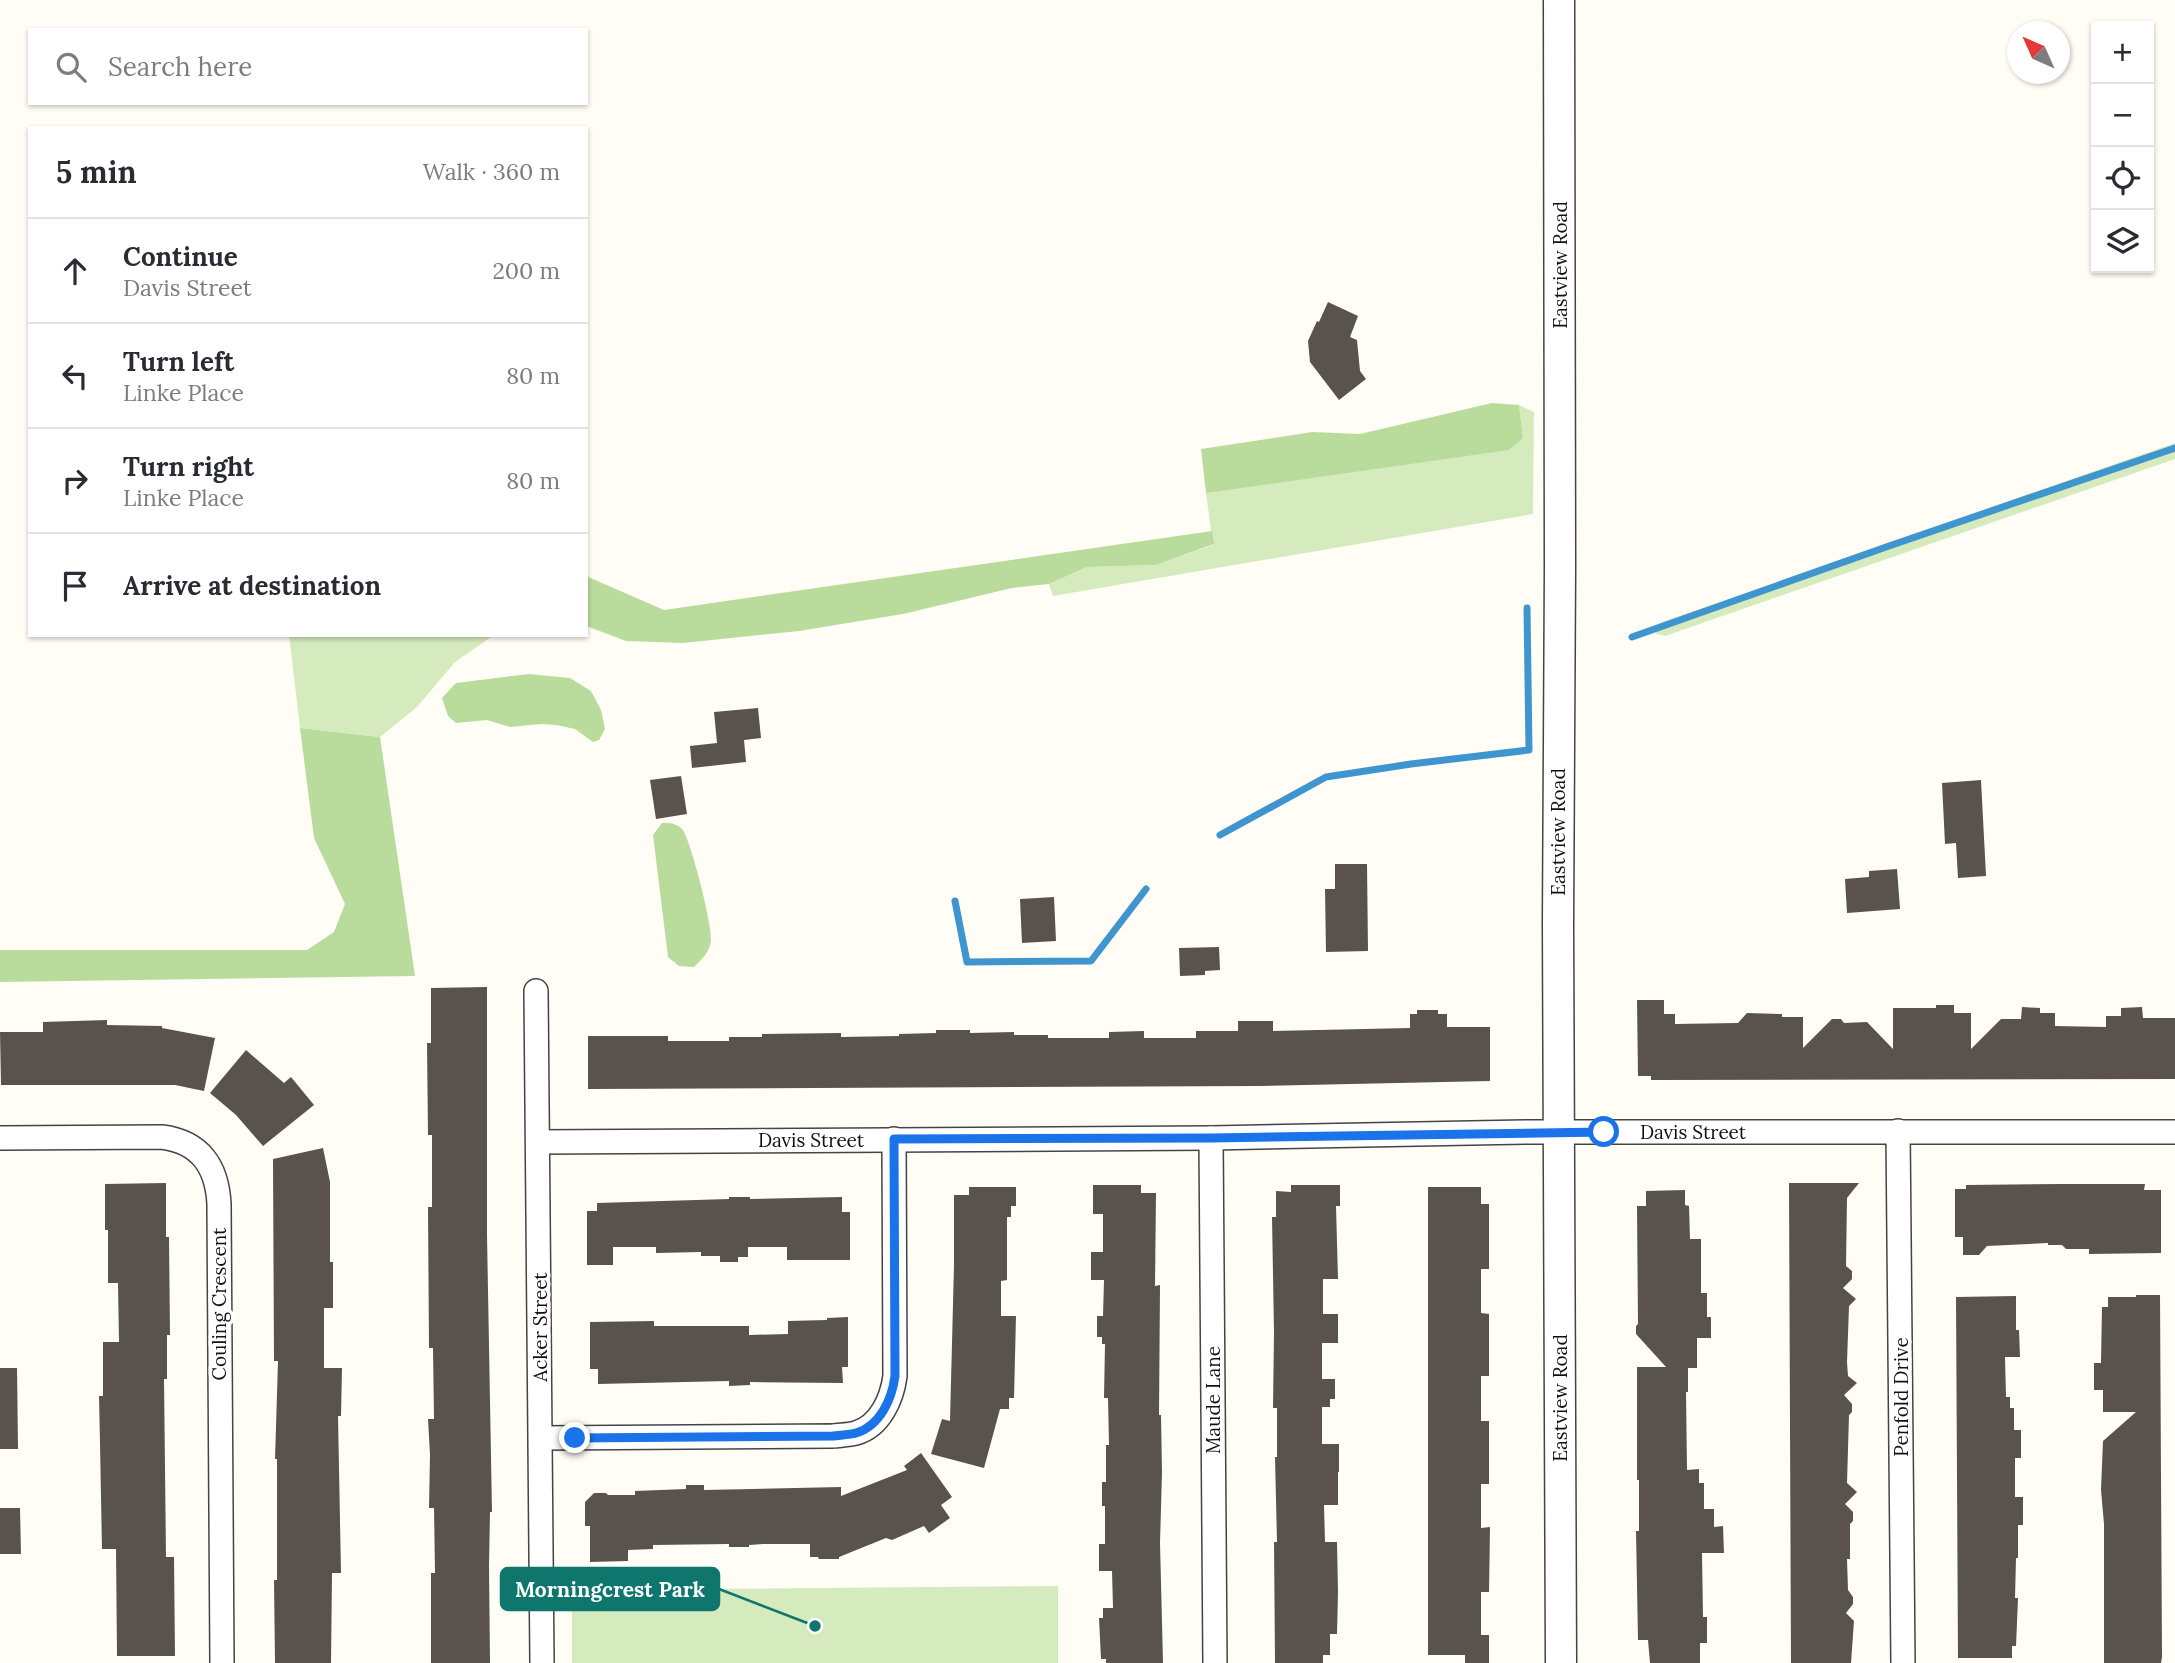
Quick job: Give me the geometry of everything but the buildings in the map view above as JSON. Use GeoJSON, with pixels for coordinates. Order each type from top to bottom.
{"type":"FeatureCollection","features":[{"type":"Feature","properties":{"kind":"street","name":"Eastview Road"},"geometry":{"type":"LineString","coordinates":[[1559,0],[1561,1663]]}},
{"type":"Feature","properties":{"kind":"street","name":"Acker Street"},"geometry":{"type":"LineString","coordinates":[[536,991],[542,1663]]}},
{"type":"Feature","properties":{"kind":"street","name":"Penfold Drive"},"geometry":{"type":"LineString","coordinates":[[1898,1131],[1903,1663]]}},
{"type":"Feature","properties":{"kind":"street","name":"Davis Street"},"geometry":{"type":"LineString","coordinates":[[538,1142],[1211,1138],[1559,1132],[2175,1132]]}},
{"type":"Feature","properties":{"kind":"street","name":"Couling Crescent"},"geometry":{"type":"LineString","coordinates":[[0,1138],[175,1139],[199,1153],[214,1175],[219,1203],[222,1663]]}},
{"type":"Feature","properties":{"kind":"street","name":"Maude Lane"},"geometry":{"type":"LineString","coordinates":[[1211,1138],[1215,1663]]}},
{"type":"Feature","properties":{"kind":"street"},"geometry":{"type":"LineString","coordinates":[[541,1438],[833,1436],[856,1433],[869,1427],[887,1405],[895,1376],[894,1139]]}},
{"type":"Feature","properties":{"kind":"green space"},"geometry":{"type":"Polygon","coordinates":[[[1492,403],[1519,405],[1523,438],[1509,450],[1206,493],[1201,449],[1312,432],[1360,434],[1492,403]]]}},
{"type":"Feature","properties":{"kind":"green space"},"geometry":{"type":"Polygon","coordinates":[[[1519,405],[1534,412],[1533,514],[1053,596],[1049,584],[1087,567],[1156,565],[1213,545],[1206,493],[1523,438],[1519,405]]]}},
{"type":"Feature","properties":{"kind":"green space"},"geometry":{"type":"Polygon","coordinates":[[[2175,443],[2175,459],[1665,636],[1656,634],[1654,627],[1663,622],[2175,443]]]}},
{"type":"Feature","properties":{"kind":"green space"},"geometry":{"type":"Polygon","coordinates":[[[1212,531],[1214,544],[1156,565],[1087,567],[1049,584],[1012,588],[903,614],[799,631],[683,643],[626,641],[588,627],[588,577],[664,610],[1212,531]]]}},
{"type":"Feature","properties":{"kind":"green space"},"geometry":{"type":"Polygon","coordinates":[[[289,637],[491,637],[455,662],[417,707],[380,737],[300,728],[289,637]]]}},
{"type":"Feature","properties":{"kind":"green space"},"geometry":{"type":"Polygon","coordinates":[[[529,674],[570,678],[591,691],[601,710],[605,729],[599,740],[593,742],[575,729],[556,725],[510,727],[487,720],[456,723],[448,716],[442,698],[456,683],[529,674]]]}},
{"type":"Feature","properties":{"kind":"green space"},"geometry":{"type":"Polygon","coordinates":[[[300,728],[380,737],[415,976],[0,982],[0,950],[307,950],[334,932],[345,904],[314,838],[300,728]]]}},
{"type":"Feature","properties":{"kind":"green space"},"geometry":{"type":"Polygon","coordinates":[[[662,823],[677,826],[686,836],[705,901],[711,940],[705,955],[694,967],[679,966],[668,957],[653,835],[662,823]]]}},
{"type":"Feature","properties":{"kind":"green space"},"geometry":{"type":"Polygon","coordinates":[[[1058,1586],[1058,1663],[572,1663],[572,1590],[1058,1586]]]}},
{"type":"Feature","properties":{"kind":"waterway"},"geometry":{"type":"LineString","coordinates":[[1632,637],[2175,448]]}},
{"type":"Feature","properties":{"kind":"waterway"},"geometry":{"type":"LineString","coordinates":[[1220,835],[1326,777],[1529,750],[1527,608]]}},
{"type":"Feature","properties":{"kind":"waterway"},"geometry":{"type":"LineString","coordinates":[[955,901],[967,962],[1091,961],[1146,889]]}},
{"type":"Feature","properties":{"kind":"place","name":"Morningcrest Park"},"geometry":{"type":"Point","coordinates":[815,1626]}},
{"type":"Feature","properties":{"kind":"route"},"geometry":{"type":"LineString","coordinates":[[575,1438],[833,1436],[856,1433],[869,1427],[887,1405],[895,1376],[894,1139],[1211,1138],[1604,1132]]}}]}
